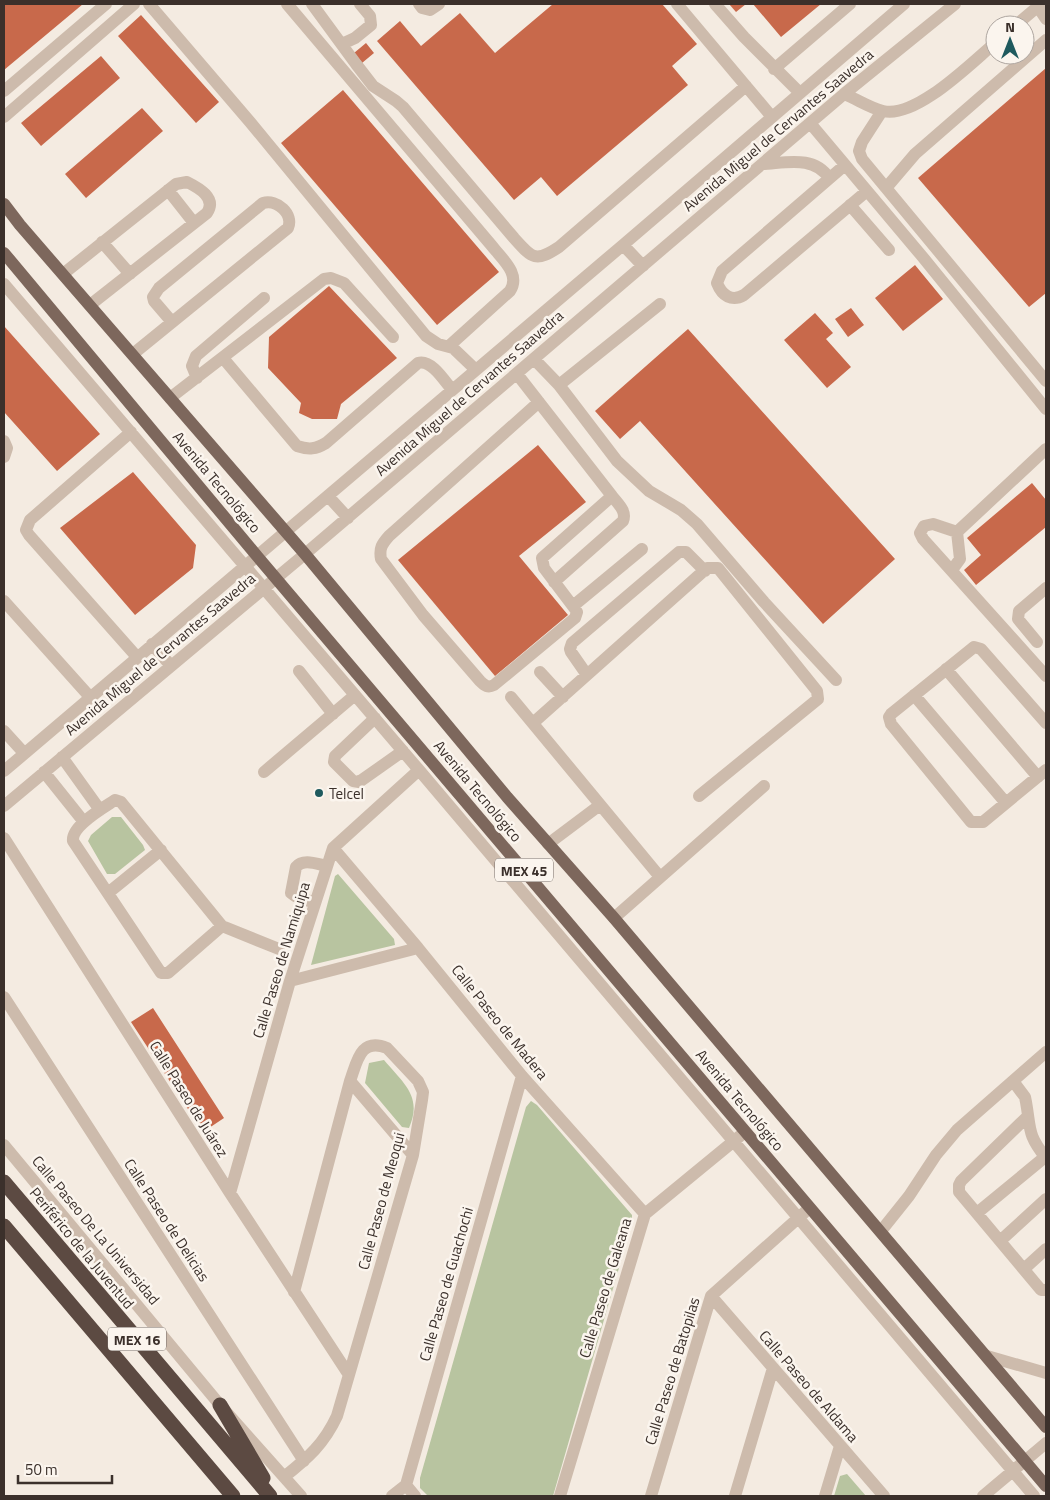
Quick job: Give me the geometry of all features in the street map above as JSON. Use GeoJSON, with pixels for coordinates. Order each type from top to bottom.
{"type":"FeatureCollection","features":[{"type":"Feature","properties":{"kind":"highway","name":"Periférico de la Juventud"},"geometry":{"type":"LineString","coordinates":[[4,1182],[270,1496]]}},
{"type":"Feature","properties":{"kind":"highway","name":"MEX 16"},"geometry":{"type":"LineString","coordinates":[[4,1226],[233,1496]]}},
{"type":"Feature","properties":{"kind":"highway"},"geometry":{"type":"LineString","coordinates":[[220,1405],[274,1496]]}},
{"type":"Feature","properties":{"kind":"main road","name":"Avenida Tecnológico"},"geometry":{"type":"LineString","coordinates":[[4,204],[305,554],[548,844],[614,918],[1046,1427]]}},
{"type":"Feature","properties":{"kind":"main road","name":"Avenida Tecnológico"},"geometry":{"type":"LineString","coordinates":[[4,253],[257,556],[1046,1486]]}},
{"type":"Feature","properties":{"kind":"street"},"geometry":{"type":"LineString","coordinates":[[4,91],[106,4]]}},
{"type":"Feature","properties":{"kind":"street"},"geometry":{"type":"LineString","coordinates":[[4,117],[134,4]]}},
{"type":"Feature","properties":{"kind":"street"},"geometry":{"type":"LineString","coordinates":[[149,4],[250,122],[426,336],[438,344],[449,346],[456,350],[476,370]]}},
{"type":"Feature","properties":{"kind":"street"},"geometry":{"type":"LineString","coordinates":[[287,4],[492,246],[513,274],[514,285],[510,291],[449,346]]}},
{"type":"Feature","properties":{"kind":"street"},"geometry":{"type":"LineString","coordinates":[[312,4],[374,86],[403,107],[527,253],[534,258],[541,258],[559,247],[746,86]]}},
{"type":"Feature","properties":{"kind":"street"},"geometry":{"type":"LineString","coordinates":[[342,44],[355,38],[371,25],[370,16],[360,4]]}},
{"type":"Feature","properties":{"kind":"street"},"geometry":{"type":"LineString","coordinates":[[419,4],[422,8],[430,10],[439,4]]}},
{"type":"Feature","properties":{"kind":"street"},"geometry":{"type":"LineString","coordinates":[[677,4],[772,116]]}},
{"type":"Feature","properties":{"kind":"street"},"geometry":{"type":"LineString","coordinates":[[715,4],[774,69],[800,93]]}},
{"type":"Feature","properties":{"kind":"street"},"geometry":{"type":"LineString","coordinates":[[774,69],[850,4]]}},
{"type":"Feature","properties":{"kind":"street","name":"Avenida Miguel de Cervantes Saavedra"},"geometry":{"type":"LineString","coordinates":[[4,770],[904,4]]}},
{"type":"Feature","properties":{"kind":"street","name":"Avenida Miguel de Cervantes Saavedra"},"geometry":{"type":"LineString","coordinates":[[4,806],[348,518],[844,94],[955,4]]}},
{"type":"Feature","properties":{"kind":"street"},"geometry":{"type":"LineString","coordinates":[[1028,15],[1039,5],[1046,19]]}},
{"type":"Feature","properties":{"kind":"street"},"geometry":{"type":"LineString","coordinates":[[886,188],[915,154],[1046,40]]}},
{"type":"Feature","properties":{"kind":"street"},"geometry":{"type":"LineString","coordinates":[[844,94],[882,111],[904,110],[923,102],[985,51]]}},
{"type":"Feature","properties":{"kind":"street"},"geometry":{"type":"LineString","coordinates":[[882,111],[862,142],[859,151],[862,159],[1046,381]]}},
{"type":"Feature","properties":{"kind":"street"},"geometry":{"type":"LineString","coordinates":[[810,123],[921,255],[1046,409]]}},
{"type":"Feature","properties":{"kind":"street"},"geometry":{"type":"LineString","coordinates":[[762,164],[808,162],[821,168],[829,178]]}},
{"type":"Feature","properties":{"kind":"street"},"geometry":{"type":"LineString","coordinates":[[845,165],[722,271],[717,283],[723,294],[728,298],[738,298],[744,295],[867,191]]}},
{"type":"Feature","properties":{"kind":"street"},"geometry":{"type":"LineString","coordinates":[[63,274],[176,184],[187,182],[201,190],[208,197],[210,202],[209,210],[90,305]]}},
{"type":"Feature","properties":{"kind":"street"},"geometry":{"type":"LineString","coordinates":[[168,190],[194,223]]}},
{"type":"Feature","properties":{"kind":"street"},"geometry":{"type":"LineString","coordinates":[[133,354],[288,228],[290,218],[288,214],[276,203],[270,201],[263,203],[159,288],[153,297],[154,301],[172,322]]}},
{"type":"Feature","properties":{"kind":"street"},"geometry":{"type":"LineString","coordinates":[[850,205],[889,250]]}},
{"type":"Feature","properties":{"kind":"street"},"geometry":{"type":"LineString","coordinates":[[102,242],[130,274]]}},
{"type":"Feature","properties":{"kind":"street"},"geometry":{"type":"LineString","coordinates":[[623,245],[643,266]]}},
{"type":"Feature","properties":{"kind":"street"},"geometry":{"type":"LineString","coordinates":[[170,398],[324,279],[331,278],[344,283],[393,337]]}},
{"type":"Feature","properties":{"kind":"street"},"geometry":{"type":"LineString","coordinates":[[4,284],[403,750],[1034,1496]]}},
{"type":"Feature","properties":{"kind":"street"},"geometry":{"type":"LineString","coordinates":[[197,378],[192,366],[196,356],[264,298]]}},
{"type":"Feature","properties":{"kind":"street"},"geometry":{"type":"LineString","coordinates":[[559,385],[660,304]]}},
{"type":"Feature","properties":{"kind":"street"},"geometry":{"type":"LineString","coordinates":[[223,358],[297,446],[306,449],[317,448],[326,443],[422,362],[429,364],[452,390]]}},
{"type":"Feature","properties":{"kind":"street"},"geometry":{"type":"LineString","coordinates":[[534,359],[559,385],[617,461],[649,491],[681,510],[697,524],[764,602],[836,680]]}},
{"type":"Feature","properties":{"kind":"street"},"geometry":{"type":"LineString","coordinates":[[516,374],[624,514],[623,521],[554,582]]}},
{"type":"Feature","properties":{"kind":"street"},"geometry":{"type":"LineString","coordinates":[[539,402],[389,536],[382,544],[380,551],[381,559],[423,615],[486,686],[494,685],[573,620],[577,612],[544,568],[542,558],[612,496]]}},
{"type":"Feature","properties":{"kind":"street"},"geometry":{"type":"LineString","coordinates":[[131,432],[30,520],[26,530],[137,658]]}},
{"type":"Feature","properties":{"kind":"street"},"geometry":{"type":"LineString","coordinates":[[4,441],[7,448],[4,456]]}},
{"type":"Feature","properties":{"kind":"street"},"geometry":{"type":"LineString","coordinates":[[958,532],[1046,449]]}},
{"type":"Feature","properties":{"kind":"street"},"geometry":{"type":"LineString","coordinates":[[328,496],[348,518]]}},
{"type":"Feature","properties":{"kind":"street"},"geometry":{"type":"LineString","coordinates":[[958,532],[933,524],[924,526],[920,533],[923,539],[1046,676]]}},
{"type":"Feature","properties":{"kind":"street"},"geometry":{"type":"LineString","coordinates":[[952,570],[960,559],[958,532]]}},
{"type":"Feature","properties":{"kind":"street"},"geometry":{"type":"LineString","coordinates":[[572,606],[642,548]]}},
{"type":"Feature","properties":{"kind":"street"},"geometry":{"type":"LineString","coordinates":[[587,675],[571,652],[572,643],[679,552],[686,552],[704,570]]}},
{"type":"Feature","properties":{"kind":"street"},"geometry":{"type":"LineString","coordinates":[[533,723],[704,570],[711,567],[718,568],[817,691],[818,699],[699,796]]}},
{"type":"Feature","properties":{"kind":"street"},"geometry":{"type":"LineString","coordinates":[[1025,651],[1042,638],[1018,619],[1018,615],[1046,588]]}},
{"type":"Feature","properties":{"kind":"street"},"geometry":{"type":"LineString","coordinates":[[4,601],[90,697]]}},
{"type":"Feature","properties":{"kind":"street"},"geometry":{"type":"LineString","coordinates":[[152,644],[171,666]]}},
{"type":"Feature","properties":{"kind":"street"},"geometry":{"type":"LineString","coordinates":[[946,669],[1042,774],[983,822],[971,822],[891,724],[889,717],[891,714],[914,694],[972,648],[981,649],[1046,723]]}},
{"type":"Feature","properties":{"kind":"street"},"geometry":{"type":"LineString","coordinates":[[299,671],[333,714]]}},
{"type":"Feature","properties":{"kind":"street"},"geometry":{"type":"LineString","coordinates":[[540,672],[563,697]]}},
{"type":"Feature","properties":{"kind":"street"},"geometry":{"type":"LineString","coordinates":[[914,694],[1006,803]]}},
{"type":"Feature","properties":{"kind":"street"},"geometry":{"type":"LineString","coordinates":[[264,772],[355,695]]}},
{"type":"Feature","properties":{"kind":"street"},"geometry":{"type":"LineString","coordinates":[[511,697],[660,877]]}},
{"type":"Feature","properties":{"kind":"street"},"geometry":{"type":"LineString","coordinates":[[375,718],[335,756],[334,762],[353,781],[359,782],[403,750]]}},
{"type":"Feature","properties":{"kind":"street"},"geometry":{"type":"LineString","coordinates":[[4,731],[24,754]]}},
{"type":"Feature","properties":{"kind":"street"},"geometry":{"type":"LineString","coordinates":[[62,758],[100,810]]}},
{"type":"Feature","properties":{"kind":"street","name":"Calle Paseo de Namiquipa"},"geometry":{"type":"LineString","coordinates":[[230,1193],[290,981],[333,848],[419,770]]}},
{"type":"Feature","properties":{"kind":"street"},"geometry":{"type":"LineString","coordinates":[[44,772],[84,822]]}},
{"type":"Feature","properties":{"kind":"street"},"geometry":{"type":"LineString","coordinates":[[614,918],[764,786]]}},
{"type":"Feature","properties":{"kind":"street"},"geometry":{"type":"LineString","coordinates":[[222,926],[168,973],[161,973],[73,841],[74,832],[84,822],[115,800],[122,802],[222,926],[279,949]]}},
{"type":"Feature","properties":{"kind":"street"},"geometry":{"type":"LineString","coordinates":[[548,844],[600,804]]}},
{"type":"Feature","properties":{"kind":"street","name":"Calle Paseo de Juárez"},"geometry":{"type":"LineString","coordinates":[[4,838],[230,1193],[349,1375]]}},
{"type":"Feature","properties":{"kind":"street","name":"Calle Paseo de Madera"},"geometry":{"type":"LineString","coordinates":[[333,848],[418,948],[522,1076],[645,1214]]}},
{"type":"Feature","properties":{"kind":"street"},"geometry":{"type":"LineString","coordinates":[[108,893],[161,850]]}},
{"type":"Feature","properties":{"kind":"street"},"geometry":{"type":"LineString","coordinates":[[315,903],[291,893],[296,867],[304,862],[327,866]]}},
{"type":"Feature","properties":{"kind":"street"},"geometry":{"type":"LineString","coordinates":[[290,981],[418,948]]}},
{"type":"Feature","properties":{"kind":"street","name":"Calle Paseo de Delicias"},"geometry":{"type":"LineString","coordinates":[[4,997],[304,1461]]}},
{"type":"Feature","properties":{"kind":"street","name":"Calle Paseo de Meoqui"},"geometry":{"type":"LineString","coordinates":[[284,1477],[320,1445],[331,1430],[341,1406],[413,1155],[423,1092],[418,1081],[387,1048],[376,1045],[364,1048],[360,1053],[350,1081],[294,1292]]}},
{"type":"Feature","properties":{"kind":"street"},"geometry":{"type":"LineString","coordinates":[[881,1231],[909,1196],[946,1142],[1046,1052]]}},
{"type":"Feature","properties":{"kind":"street","name":"Calle Paseo de Guachochi"},"geometry":{"type":"LineString","coordinates":[[406,1485],[522,1076]]}},
{"type":"Feature","properties":{"kind":"street"},"geometry":{"type":"LineString","coordinates":[[350,1081],[413,1155]]}},
{"type":"Feature","properties":{"kind":"street"},"geometry":{"type":"LineString","coordinates":[[977,1213],[1046,1158],[1030,1134],[1025,1097],[1013,1081]]}},
{"type":"Feature","properties":{"kind":"street"},"geometry":{"type":"LineString","coordinates":[[1028,1116],[959,1185],[959,1192],[1041,1290],[1046,1290]]}},
{"type":"Feature","properties":{"kind":"street","name":"Calle Paseo de Galeana"},"geometry":{"type":"LineString","coordinates":[[560,1496],[645,1214],[746,1132]]}},
{"type":"Feature","properties":{"kind":"street","name":"Calle Paseo De La Universidad"},"geometry":{"type":"LineString","coordinates":[[4,1145],[220,1405],[301,1496]]}},
{"type":"Feature","properties":{"kind":"street"},"geometry":{"type":"LineString","coordinates":[[1000,1241],[1046,1199]]}},
{"type":"Feature","properties":{"kind":"street","name":"Calle Paseo de Batopilas"},"geometry":{"type":"LineString","coordinates":[[651,1496],[711,1296],[810,1207]]}},
{"type":"Feature","properties":{"kind":"street"},"geometry":{"type":"LineString","coordinates":[[1024,1269],[1046,1249]]}},
{"type":"Feature","properties":{"kind":"street","name":"Calle Paseo de Aldama"},"geometry":{"type":"LineString","coordinates":[[711,1296],[884,1496]]}},
{"type":"Feature","properties":{"kind":"street"},"geometry":{"type":"LineString","coordinates":[[987,1356],[1046,1373]]}},
{"type":"Feature","properties":{"kind":"street"},"geometry":{"type":"LineString","coordinates":[[735,1496],[773,1368]]}},
{"type":"Feature","properties":{"kind":"street"},"geometry":{"type":"LineString","coordinates":[[983,1496],[1046,1443]]}},
{"type":"Feature","properties":{"kind":"street"},"geometry":{"type":"LineString","coordinates":[[825,1496],[840,1446]]}},
{"type":"Feature","properties":{"kind":"street"},"geometry":{"type":"LineString","coordinates":[[392,1496],[406,1485],[415,1496]]}},
{"type":"Feature","properties":{"kind":"green space"},"geometry":{"type":"Polygon","coordinates":[[[112,817],[121,817],[145,850],[115,874],[107,874],[88,841],[91,835],[112,817]]]}},
{"type":"Feature","properties":{"kind":"green space"},"geometry":{"type":"Polygon","coordinates":[[[338,874],[394,939],[395,945],[311,965],[335,876],[338,874]]]}},
{"type":"Feature","properties":{"kind":"green space"},"geometry":{"type":"Polygon","coordinates":[[[384,1060],[404,1083],[412,1098],[414,1107],[413,1117],[409,1128],[402,1127],[365,1083],[369,1063],[384,1060]]]}},
{"type":"Feature","properties":{"kind":"green space"},"geometry":{"type":"Polygon","coordinates":[[[531,1101],[537,1105],[632,1215],[632,1223],[553,1496],[428,1496],[420,1488],[420,1478],[526,1107],[531,1101]]]}},
{"type":"Feature","properties":{"kind":"green space"},"geometry":{"type":"Polygon","coordinates":[[[847,1474],[866,1496],[834,1496],[840,1476],[847,1474]]]}},
{"type":"Feature","properties":{"kind":"building"},"geometry":{"type":"Polygon","coordinates":[[[4,4],[83,4],[4,70],[4,4]]]}},
{"type":"Feature","properties":{"kind":"building"},"geometry":{"type":"Polygon","coordinates":[[[553,4],[662,4],[697,44],[672,66],[688,85],[557,196],[541,177],[514,200],[377,41],[400,21],[421,46],[460,13],[495,53],[553,4]]]}},
{"type":"Feature","properties":{"kind":"building"},"geometry":{"type":"Polygon","coordinates":[[[729,4],[746,4],[736,12],[729,4]]]}},
{"type":"Feature","properties":{"kind":"building"},"geometry":{"type":"Polygon","coordinates":[[[753,4],[821,4],[781,37],[753,4]]]}},
{"type":"Feature","properties":{"kind":"building"},"geometry":{"type":"Polygon","coordinates":[[[141,15],[219,102],[196,123],[118,36],[141,15]]]}},
{"type":"Feature","properties":{"kind":"building"},"geometry":{"type":"Polygon","coordinates":[[[366,43],[374,53],[362,63],[354,53],[366,43]]]}},
{"type":"Feature","properties":{"kind":"building"},"geometry":{"type":"Polygon","coordinates":[[[101,56],[120,78],[41,146],[21,123],[101,56]]]}},
{"type":"Feature","properties":{"kind":"building"},"geometry":{"type":"Polygon","coordinates":[[[1046,68],[1046,293],[1029,307],[918,178],[1046,68]]]}},
{"type":"Feature","properties":{"kind":"building"},"geometry":{"type":"Polygon","coordinates":[[[343,90],[499,272],[437,325],[281,143],[343,90]]]}},
{"type":"Feature","properties":{"kind":"building"},"geometry":{"type":"Polygon","coordinates":[[[142,108],[163,131],[86,198],[65,174],[142,108]]]}},
{"type":"Feature","properties":{"kind":"building"},"geometry":{"type":"Polygon","coordinates":[[[915,265],[943,299],[903,331],[875,298],[915,265]]]}},
{"type":"Feature","properties":{"kind":"building"},"geometry":{"type":"Polygon","coordinates":[[[329,286],[397,358],[341,404],[337,419],[312,419],[299,413],[301,403],[268,368],[269,337],[329,286]]]}},
{"type":"Feature","properties":{"kind":"building"},"geometry":{"type":"Polygon","coordinates":[[[851,308],[864,325],[848,337],[835,319],[851,308]]]}},
{"type":"Feature","properties":{"kind":"building"},"geometry":{"type":"Polygon","coordinates":[[[815,313],[833,333],[826,339],[851,367],[827,388],[784,340],[815,313]]]}},
{"type":"Feature","properties":{"kind":"building"},"geometry":{"type":"Polygon","coordinates":[[[4,326],[100,434],[57,471],[4,412],[4,326]]]}},
{"type":"Feature","properties":{"kind":"building"},"geometry":{"type":"Polygon","coordinates":[[[688,329],[895,559],[823,624],[640,421],[620,439],[595,411],[688,329]]]}},
{"type":"Feature","properties":{"kind":"building"},"geometry":{"type":"Polygon","coordinates":[[[538,445],[586,502],[519,556],[568,615],[495,676],[398,560],[538,445]]]}},
{"type":"Feature","properties":{"kind":"building"},"geometry":{"type":"Polygon","coordinates":[[[133,472],[196,545],[193,568],[135,615],[60,528],[133,472]]]}},
{"type":"Feature","properties":{"kind":"building"},"geometry":{"type":"Polygon","coordinates":[[[1032,483],[1046,500],[1046,527],[976,585],[964,570],[981,555],[967,538],[1032,483]]]}},
{"type":"Feature","properties":{"kind":"building"},"geometry":{"type":"Polygon","coordinates":[[[153,1008],[224,1118],[203,1132],[131,1022],[153,1008]]]}},
{"type":"Feature","properties":{"kind":"place","name":"Telcel"},"geometry":{"type":"Point","coordinates":[319,793]}}]}
